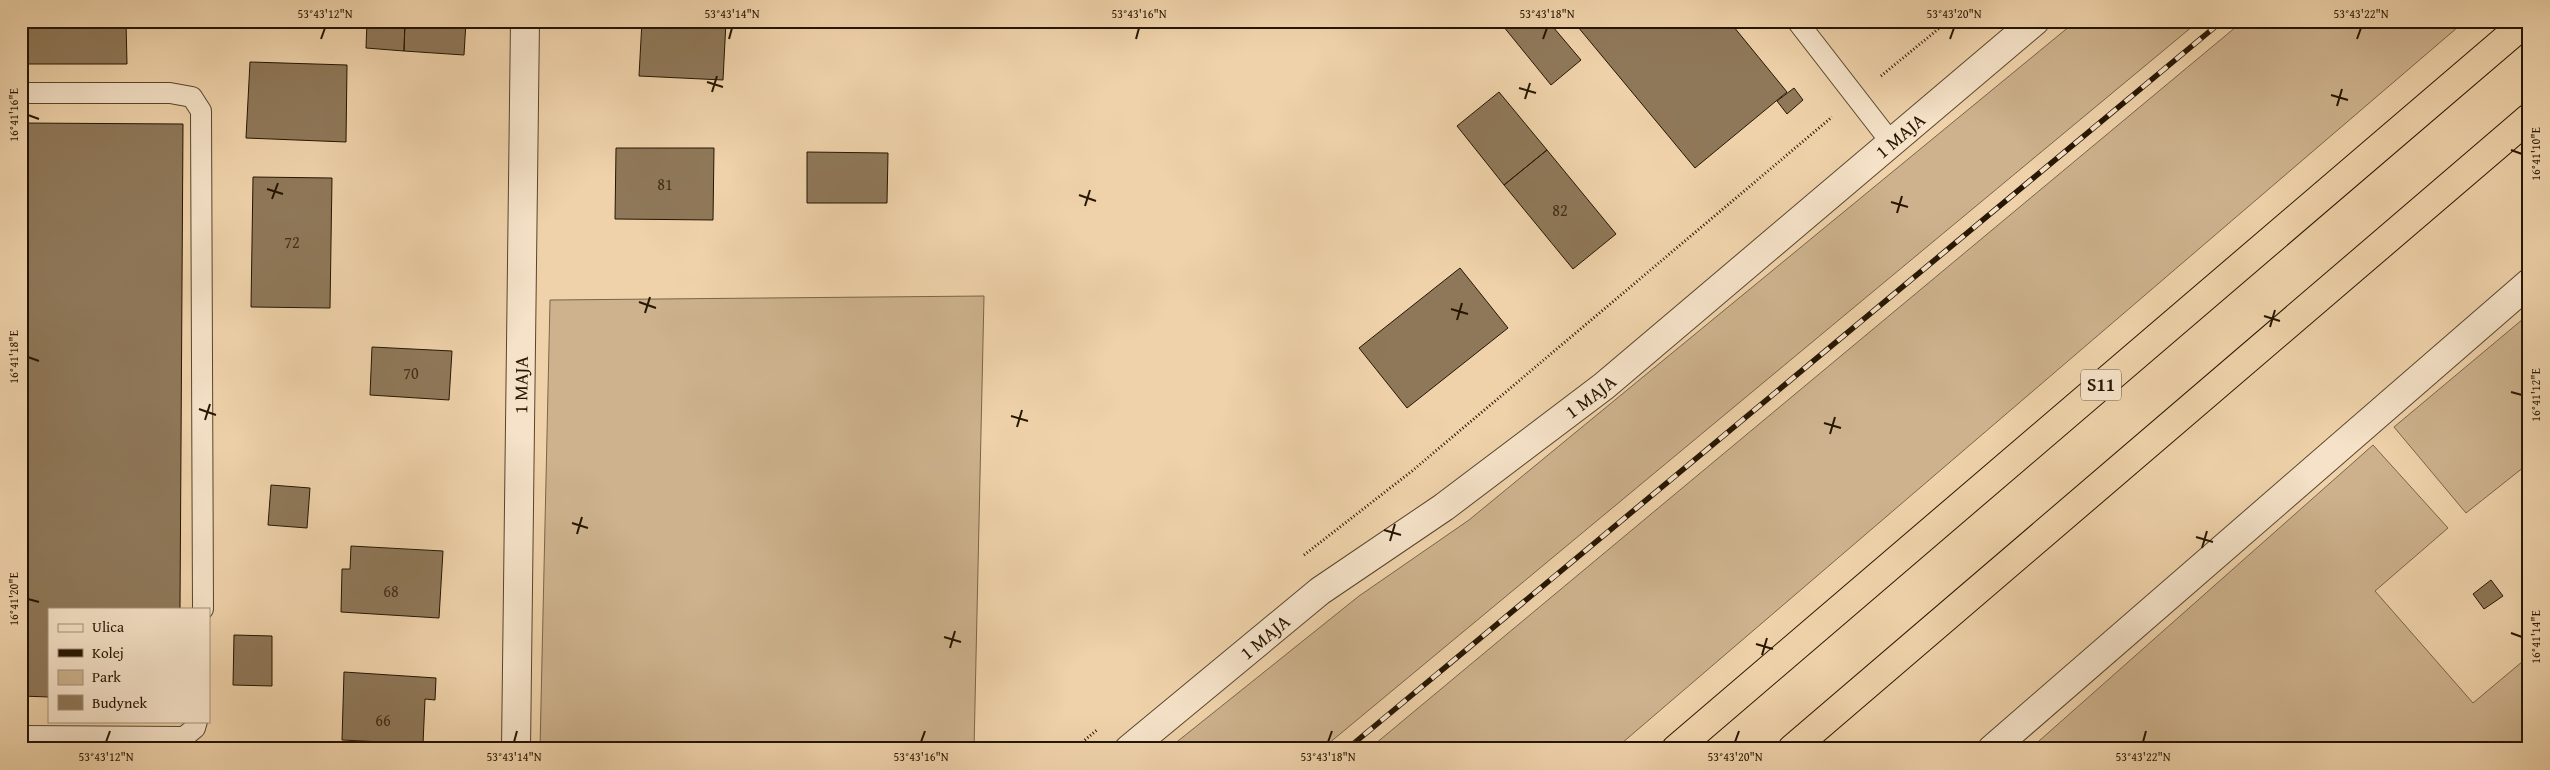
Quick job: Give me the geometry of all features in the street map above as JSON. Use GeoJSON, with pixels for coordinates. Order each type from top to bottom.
{"type":"FeatureCollection","features":[{"type":"Feature","properties":{"kind":"highway","name":"S11"},"geometry":{"type":"LineString","coordinates":[[1676,749],[2527,21]]}},
{"type":"Feature","properties":{"kind":"highway"},"geometry":{"type":"LineString","coordinates":[[1792,749],[2529,118]]}},
{"type":"Feature","properties":{"kind":"street","name":"1 MAJA"},"geometry":{"type":"LineString","coordinates":[[516,749],[525,21]]}},
{"type":"Feature","properties":{"kind":"street","name":"1 MAJA"},"geometry":{"type":"LineString","coordinates":[[1129,749],[1320,591],[1444,507],[1604,386],[1890,141],[2034,21]]}},
{"type":"Feature","properties":{"kind":"street"},"geometry":{"type":"LineString","coordinates":[[1992,749],[2529,283]]}},
{"type":"Feature","properties":{"kind":"lane"},"geometry":{"type":"LineString","coordinates":[[1797,21],[1890,141]]}},
{"type":"Feature","properties":{"kind":"lane"},"geometry":{"type":"LineString","coordinates":[[21,93],[170,94],[192,97],[201,111],[203,608]]}},
{"type":"Feature","properties":{"kind":"lane"},"geometry":{"type":"LineString","coordinates":[[21,736],[184,736],[195,728],[197,722]]}},
{"type":"Feature","properties":{"kind":"path"},"geometry":{"type":"LineString","coordinates":[[1412,471],[1948,21]]}},
{"type":"Feature","properties":{"kind":"green space"},"geometry":{"type":"Polygon","coordinates":[[[2076,21],[2199,21],[1322,749],[1168,749],[1359,596],[1469,520],[2076,21]]]}},
{"type":"Feature","properties":{"kind":"green space"},"geometry":{"type":"Polygon","coordinates":[[[2243,21],[2465,21],[1615,749],[1369,749],[2243,21]]]}},
{"type":"Feature","properties":{"kind":"green space"},"geometry":{"type":"Polygon","coordinates":[[[984,296],[974,749],[540,749],[550,300],[984,296]]]}},
{"type":"Feature","properties":{"kind":"green space"},"geometry":{"type":"Polygon","coordinates":[[[2529,314],[2529,463],[2466,513],[2394,427],[2529,314]]]}},
{"type":"Feature","properties":{"kind":"green space"},"geometry":{"type":"Polygon","coordinates":[[[2373,445],[2448,528],[2375,591],[2473,703],[2529,656],[2529,749],[2030,749],[2373,445]]]}},
{"type":"Feature","properties":{"kind":"building"},"geometry":{"type":"Polygon","coordinates":[[[21,21],[126,21],[127,64],[21,64],[21,21]]]}},
{"type":"Feature","properties":{"kind":"building"},"geometry":{"type":"Polygon","coordinates":[[[367,21],[405,21],[404,51],[366,48],[367,21]]]}},
{"type":"Feature","properties":{"kind":"building"},"geometry":{"type":"Polygon","coordinates":[[[405,21],[466,21],[464,55],[404,51],[405,21]]]}},
{"type":"Feature","properties":{"kind":"building"},"geometry":{"type":"Polygon","coordinates":[[[642,21],[726,21],[723,80],[639,76],[642,21]]]}},
{"type":"Feature","properties":{"kind":"building"},"geometry":{"type":"Polygon","coordinates":[[[1499,21],[1548,21],[1581,60],[1551,85],[1499,21]]]}},
{"type":"Feature","properties":{"kind":"building"},"geometry":{"type":"Polygon","coordinates":[[[1573,21],[1729,21],[1787,92],[1695,168],[1573,21]]]}},
{"type":"Feature","properties":{"kind":"building"},"geometry":{"type":"Polygon","coordinates":[[[250,62],[347,65],[346,142],[246,138],[250,62]]]}},
{"type":"Feature","properties":{"kind":"building"},"geometry":{"type":"Polygon","coordinates":[[[1794,88],[1803,100],[1787,114],[1777,101],[1794,88]]]}},
{"type":"Feature","properties":{"kind":"building"},"geometry":{"type":"Polygon","coordinates":[[[1499,92],[1547,150],[1504,185],[1457,126],[1499,92]]]}},
{"type":"Feature","properties":{"kind":"building"},"geometry":{"type":"Polygon","coordinates":[[[21,123],[183,124],[180,608],[48,608],[48,697],[21,696],[21,123]]]}},
{"type":"Feature","properties":{"kind":"building"},"geometry":{"type":"Polygon","coordinates":[[[616,148],[714,148],[713,220],[615,219],[616,148]]]}},
{"type":"Feature","properties":{"kind":"building"},"geometry":{"type":"Polygon","coordinates":[[[1547,150],[1616,234],[1573,269],[1504,185],[1547,150]]]}},
{"type":"Feature","properties":{"kind":"building"},"geometry":{"type":"Polygon","coordinates":[[[807,152],[888,153],[887,203],[807,203],[807,152]]]}},
{"type":"Feature","properties":{"kind":"building"},"geometry":{"type":"Polygon","coordinates":[[[253,177],[332,178],[330,308],[251,307],[253,177]]]}},
{"type":"Feature","properties":{"kind":"building"},"geometry":{"type":"Polygon","coordinates":[[[1460,268],[1508,328],[1407,408],[1359,348],[1460,268]]]}},
{"type":"Feature","properties":{"kind":"building"},"geometry":{"type":"Polygon","coordinates":[[[372,347],[452,351],[449,400],[370,395],[372,347]]]}},
{"type":"Feature","properties":{"kind":"building"},"geometry":{"type":"Polygon","coordinates":[[[271,485],[310,488],[307,528],[268,525],[271,485]]]}},
{"type":"Feature","properties":{"kind":"building"},"geometry":{"type":"Polygon","coordinates":[[[351,546],[443,551],[439,618],[341,612],[342,569],[350,569],[351,546]]]}},
{"type":"Feature","properties":{"kind":"building"},"geometry":{"type":"Polygon","coordinates":[[[2491,580],[2503,596],[2484,609],[2473,594],[2491,580]]]}},
{"type":"Feature","properties":{"kind":"building"},"geometry":{"type":"Polygon","coordinates":[[[234,635],[272,636],[272,686],[233,685],[234,635]]]}},
{"type":"Feature","properties":{"kind":"building"},"geometry":{"type":"Polygon","coordinates":[[[344,672],[436,678],[435,700],[425,699],[423,744],[342,740],[344,672]]]}},
{"type":"Feature","properties":{"kind":"railway"},"geometry":{"type":"LineString","coordinates":[[1347,749],[2222,21]]}}]}
